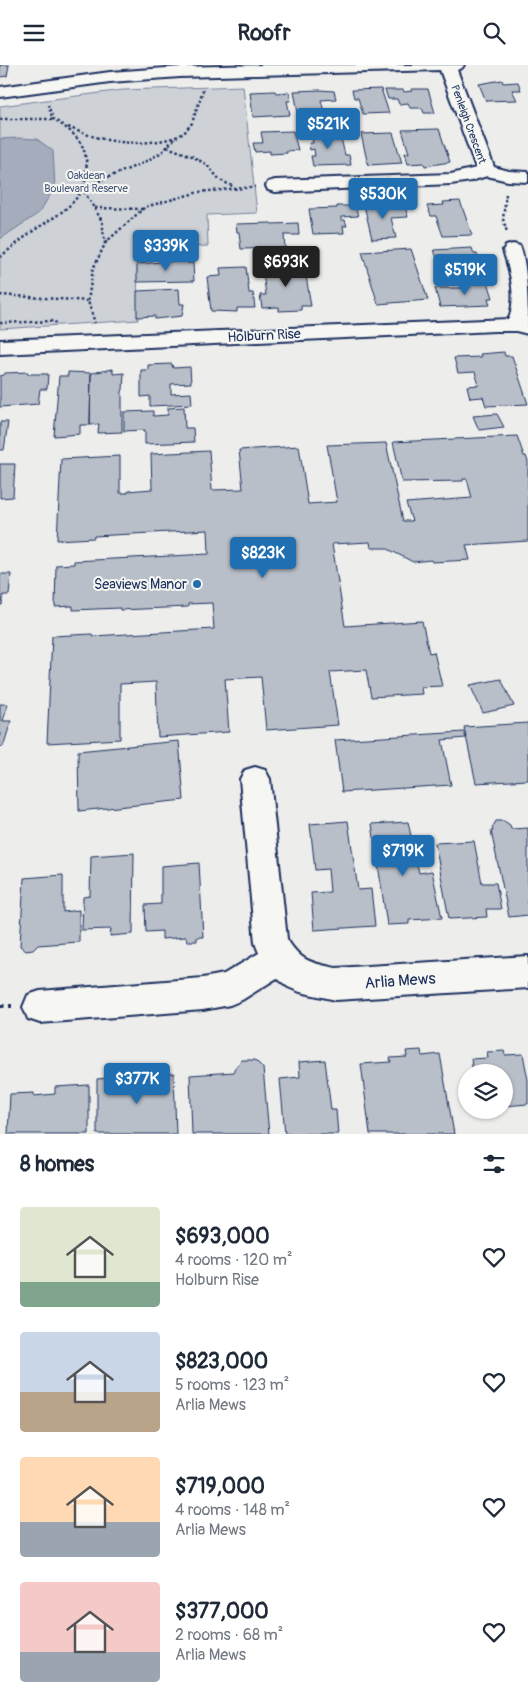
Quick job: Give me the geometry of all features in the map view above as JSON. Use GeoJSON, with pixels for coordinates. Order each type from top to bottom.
{"type":"FeatureCollection","features":[{"type":"Feature","properties":{"kind":"street"},"geometry":{"type":"LineString","coordinates":[[60,84],[61,65]]}},
{"type":"Feature","properties":{"kind":"street"},"geometry":{"type":"LineString","coordinates":[[0,92],[110,77],[286,68],[456,65]]}},
{"type":"Feature","properties":{"kind":"street","name":"Penleigh Crescent"},"geometry":{"type":"LineString","coordinates":[[447,66],[486,170],[508,177],[528,177]]}},
{"type":"Feature","properties":{"kind":"street"},"geometry":{"type":"LineString","coordinates":[[275,186],[451,179],[471,176],[486,170]]}},
{"type":"Feature","properties":{"kind":"street"},"geometry":{"type":"LineString","coordinates":[[513,250],[528,303],[523,326]]}},
{"type":"Feature","properties":{"kind":"street","name":"Holburn Rise"},"geometry":{"type":"LineString","coordinates":[[0,347],[523,326]]}},
{"type":"Feature","properties":{"kind":"street","name":"Arlia Mews"},"geometry":{"type":"LineString","coordinates":[[255,779],[271,943],[282,963],[300,976],[336,984],[528,972]]}},
{"type":"Feature","properties":{"kind":"street"},"geometry":{"type":"LineString","coordinates":[[40,1007],[203,994],[230,989],[280,958]]}},
{"type":"Feature","properties":{"kind":"path"},"geometry":{"type":"LineString","coordinates":[[0,119],[53,119],[84,135],[121,143],[145,144],[176,137],[184,133],[192,123],[204,86],[204,72]]}},
{"type":"Feature","properties":{"kind":"path"},"geometry":{"type":"LineString","coordinates":[[40,86],[53,119]]}},
{"type":"Feature","properties":{"kind":"path"},"geometry":{"type":"LineString","coordinates":[[0,257],[31,233],[58,217],[76,199],[82,188],[87,169],[85,152],[76,137],[65,126]]}},
{"type":"Feature","properties":{"kind":"path"},"geometry":{"type":"LineString","coordinates":[[82,188],[143,163],[167,147],[176,137]]}},
{"type":"Feature","properties":{"kind":"path"},"geometry":{"type":"LineString","coordinates":[[167,147],[207,165],[220,180],[235,188]]}},
{"type":"Feature","properties":{"kind":"path"},"geometry":{"type":"LineString","coordinates":[[508,177],[504,219],[513,250]]}},
{"type":"Feature","properties":{"kind":"path"},"geometry":{"type":"LineString","coordinates":[[95,209],[143,209],[199,192],[275,186]]}},
{"type":"Feature","properties":{"kind":"path"},"geometry":{"type":"LineString","coordinates":[[82,188],[102,221],[105,244]]}},
{"type":"Feature","properties":{"kind":"path"},"geometry":{"type":"LineString","coordinates":[[96,325],[88,301],[94,269],[105,244],[143,209]]}},
{"type":"Feature","properties":{"kind":"path"},"geometry":{"type":"LineString","coordinates":[[0,295],[88,301]]}},
{"type":"Feature","properties":{"kind":"green space","name":"Oakdean Boulevard Reserve"},"geometry":{"type":"Polygon","coordinates":[[[243,86],[257,213],[207,215],[208,246],[137,250],[138,320],[0,329],[0,106],[123,90],[243,86]]]}},
{"type":"Feature","properties":{"kind":"water"},"geometry":{"type":"Polygon","coordinates":[[[0,139],[37,139],[53,151],[55,187],[39,213],[0,239],[0,139]]]}},
{"type":"Feature","properties":{"kind":"building"},"geometry":{"type":"Polygon","coordinates":[[[0,65],[9,65],[7,76],[0,77],[0,65]]]}},
{"type":"Feature","properties":{"kind":"building"},"geometry":{"type":"Polygon","coordinates":[[[502,80],[503,83],[518,82],[521,90],[512,90],[517,100],[486,101],[479,84],[502,80]]]}},
{"type":"Feature","properties":{"kind":"building"},"geometry":{"type":"Polygon","coordinates":[[[381,89],[389,113],[363,114],[358,98],[354,98],[352,90],[381,89]]]}},
{"type":"Feature","properties":{"kind":"building"},"geometry":{"type":"Polygon","coordinates":[[[411,89],[428,89],[435,113],[424,113],[422,108],[410,108],[408,103],[399,104],[397,99],[388,99],[385,90],[403,90],[404,92],[412,91],[411,89]]]}},
{"type":"Feature","properties":{"kind":"building"},"geometry":{"type":"Polygon","coordinates":[[[275,91],[276,93],[289,92],[291,101],[287,101],[290,115],[253,117],[250,92],[275,91]]]}},
{"type":"Feature","properties":{"kind":"building"},"geometry":{"type":"Polygon","coordinates":[[[294,91],[334,91],[336,99],[321,100],[324,112],[298,113],[294,91]]]}},
{"type":"Feature","properties":{"kind":"building"},"geometry":{"type":"Polygon","coordinates":[[[439,129],[450,162],[425,166],[424,163],[408,164],[405,153],[409,153],[402,130],[439,129]]]}},
{"type":"Feature","properties":{"kind":"building"},"geometry":{"type":"Polygon","coordinates":[[[293,131],[298,150],[270,154],[270,151],[255,152],[253,143],[263,143],[261,132],[293,131]]]}},
{"type":"Feature","properties":{"kind":"building"},"geometry":{"type":"Polygon","coordinates":[[[311,132],[340,134],[345,155],[349,155],[351,165],[313,166],[311,156],[315,156],[314,149],[310,150],[309,143],[313,143],[311,132]]]}},
{"type":"Feature","properties":{"kind":"building"},"geometry":{"type":"Polygon","coordinates":[[[393,133],[402,163],[368,165],[361,134],[393,133]]]}},
{"type":"Feature","properties":{"kind":"building"},"geometry":{"type":"Polygon","coordinates":[[[460,201],[472,235],[443,236],[436,216],[431,216],[427,206],[444,205],[443,202],[460,201]]]}},
{"type":"Feature","properties":{"kind":"building"},"geometry":{"type":"Polygon","coordinates":[[[364,205],[382,205],[383,208],[405,207],[408,217],[391,218],[396,238],[372,239],[364,205]]]}},
{"type":"Feature","properties":{"kind":"building"},"geometry":{"type":"Polygon","coordinates":[[[337,206],[355,206],[358,216],[341,217],[341,220],[345,220],[347,226],[343,226],[344,233],[313,234],[309,209],[337,208],[337,206]]]}},
{"type":"Feature","properties":{"kind":"building"},"geometry":{"type":"Polygon","coordinates":[[[298,223],[299,235],[284,235],[285,248],[241,249],[236,224],[298,223]]]}},
{"type":"Feature","properties":{"kind":"building"},"geometry":{"type":"Polygon","coordinates":[[[472,248],[474,254],[477,254],[479,257],[475,257],[477,262],[481,262],[485,274],[464,275],[462,269],[441,269],[434,250],[472,248]]]}},
{"type":"Feature","properties":{"kind":"building"},"geometry":{"type":"Polygon","coordinates":[[[411,249],[428,300],[378,304],[362,252],[411,249]]]}},
{"type":"Feature","properties":{"kind":"building"},"geometry":{"type":"Polygon","coordinates":[[[187,260],[187,263],[193,263],[194,281],[137,282],[137,264],[187,260]]]}},
{"type":"Feature","properties":{"kind":"building"},"geometry":{"type":"Polygon","coordinates":[[[304,264],[311,306],[301,306],[301,310],[279,311],[279,307],[262,308],[260,295],[266,295],[262,266],[304,264]]]}},
{"type":"Feature","properties":{"kind":"building"},"geometry":{"type":"Polygon","coordinates":[[[246,267],[249,293],[253,293],[255,308],[237,308],[237,312],[211,311],[207,277],[221,276],[220,268],[246,267]]]}},
{"type":"Feature","properties":{"kind":"building"},"geometry":{"type":"Polygon","coordinates":[[[488,282],[493,298],[488,298],[490,305],[440,307],[435,288],[468,288],[466,283],[488,282]]]}},
{"type":"Feature","properties":{"kind":"building"},"geometry":{"type":"Polygon","coordinates":[[[179,289],[180,304],[184,304],[182,316],[155,319],[155,316],[137,317],[137,291],[179,289]]]}},
{"type":"Feature","properties":{"kind":"building"},"geometry":{"type":"Polygon","coordinates":[[[504,352],[505,356],[512,356],[528,404],[486,406],[483,397],[470,398],[467,386],[479,385],[475,372],[458,373],[454,358],[481,357],[480,354],[504,352]]]}},
{"type":"Feature","properties":{"kind":"building"},"geometry":{"type":"Polygon","coordinates":[[[172,364],[173,368],[190,367],[191,383],[171,384],[171,394],[191,393],[192,404],[150,406],[150,396],[141,397],[141,370],[148,370],[148,365],[172,364]]]}},
{"type":"Feature","properties":{"kind":"building"},"geometry":{"type":"Polygon","coordinates":[[[113,369],[113,374],[124,373],[122,432],[98,433],[99,424],[90,425],[91,373],[113,369]]]}},
{"type":"Feature","properties":{"kind":"building"},"geometry":{"type":"Polygon","coordinates":[[[28,372],[27,374],[48,374],[47,389],[40,389],[38,404],[0,407],[0,376],[5,373],[28,372]]]}},
{"type":"Feature","properties":{"kind":"building"},"geometry":{"type":"Polygon","coordinates":[[[68,372],[91,373],[90,425],[80,425],[80,434],[54,436],[59,376],[68,376],[68,372]]]}},
{"type":"Feature","properties":{"kind":"building"},"geometry":{"type":"Polygon","coordinates":[[[184,407],[185,428],[193,428],[194,442],[145,444],[145,430],[124,431],[124,412],[153,411],[153,416],[168,415],[168,408],[184,407]]]}},
{"type":"Feature","properties":{"kind":"building"},"geometry":{"type":"Polygon","coordinates":[[[497,414],[504,427],[479,430],[473,416],[497,414]]]}},
{"type":"Feature","properties":{"kind":"building"},"geometry":{"type":"Polygon","coordinates":[[[0,422],[8,422],[4,450],[0,450],[0,422]]]}},
{"type":"Feature","properties":{"kind":"building","name":"Seaviews Manor"},"geometry":{"type":"Polygon","coordinates":[[[517,436],[528,462],[528,541],[466,545],[470,560],[432,562],[431,560],[413,562],[386,548],[371,548],[370,542],[332,544],[345,626],[422,621],[429,653],[434,652],[442,686],[421,687],[422,694],[371,697],[366,670],[330,672],[338,725],[266,730],[261,677],[225,679],[229,732],[158,737],[156,682],[120,684],[120,739],[47,743],[52,636],[92,634],[93,636],[214,629],[212,603],[188,604],[188,607],[120,610],[120,608],[73,610],[73,606],[55,607],[56,565],[74,564],[74,561],[209,554],[208,530],[94,536],[94,538],[57,540],[61,459],[120,456],[120,493],[128,493],[128,491],[152,489],[151,454],[209,451],[212,490],[243,489],[239,450],[299,446],[308,504],[337,502],[327,445],[386,443],[403,521],[412,521],[406,503],[472,498],[467,479],[463,479],[463,481],[402,482],[393,442],[517,436]]]}},
{"type":"Feature","properties":{"kind":"building"},"geometry":{"type":"Polygon","coordinates":[[[0,464],[15,464],[13,497],[0,498],[0,464]]]}},
{"type":"Feature","properties":{"kind":"building"},"geometry":{"type":"Polygon","coordinates":[[[0,574],[11,574],[9,595],[3,595],[2,605],[0,605],[0,574]]]}},
{"type":"Feature","properties":{"kind":"building"},"geometry":{"type":"Polygon","coordinates":[[[501,679],[514,706],[483,713],[470,685],[501,679]]]}},
{"type":"Feature","properties":{"kind":"building"},"geometry":{"type":"Polygon","coordinates":[[[0,704],[8,704],[3,721],[11,721],[3,747],[0,746],[0,704]]]}},
{"type":"Feature","properties":{"kind":"building"},"geometry":{"type":"Polygon","coordinates":[[[528,723],[528,780],[476,783],[464,727],[528,723]]]}},
{"type":"Feature","properties":{"kind":"building"},"geometry":{"type":"Polygon","coordinates":[[[464,732],[466,738],[442,740],[451,785],[342,792],[335,740],[464,732]]]}},
{"type":"Feature","properties":{"kind":"building"},"geometry":{"type":"Polygon","coordinates":[[[179,741],[184,800],[79,811],[78,751],[179,741]]]}},
{"type":"Feature","properties":{"kind":"building"},"geometry":{"type":"Polygon","coordinates":[[[348,821],[358,890],[371,889],[375,926],[314,930],[311,893],[330,892],[328,869],[315,870],[310,824],[348,821]]]}},
{"type":"Feature","properties":{"kind":"building"},"geometry":{"type":"Polygon","coordinates":[[[496,821],[504,821],[510,825],[511,829],[528,828],[528,915],[509,917],[491,831],[493,831],[492,828],[496,821]]]}},
{"type":"Feature","properties":{"kind":"building"},"geometry":{"type":"Polygon","coordinates":[[[408,822],[419,873],[432,871],[442,918],[409,920],[409,924],[387,925],[372,824],[408,822]]]}},
{"type":"Feature","properties":{"kind":"building"},"geometry":{"type":"Polygon","coordinates":[[[474,841],[482,883],[496,883],[501,909],[486,909],[487,917],[449,919],[435,843],[474,841]]]}},
{"type":"Feature","properties":{"kind":"building"},"geometry":{"type":"Polygon","coordinates":[[[134,853],[133,934],[110,936],[111,929],[82,930],[83,897],[90,896],[91,856],[134,853]]]}},
{"type":"Feature","properties":{"kind":"building"},"geometry":{"type":"Polygon","coordinates":[[[199,863],[203,937],[197,937],[197,941],[187,941],[186,937],[162,939],[162,931],[146,932],[145,905],[161,904],[161,866],[199,863]]]}},
{"type":"Feature","properties":{"kind":"building"},"geometry":{"type":"Polygon","coordinates":[[[63,875],[63,912],[79,910],[79,942],[38,945],[33,950],[26,951],[20,946],[24,878],[63,875]]]}},
{"type":"Feature","properties":{"kind":"building"},"geometry":{"type":"Polygon","coordinates":[[[421,1050],[422,1056],[440,1054],[454,1134],[370,1134],[361,1064],[391,1062],[390,1058],[407,1057],[406,1051],[421,1050]]]}},
{"type":"Feature","properties":{"kind":"building"},"geometry":{"type":"Polygon","coordinates":[[[504,1051],[505,1055],[523,1054],[528,1080],[528,1104],[513,1105],[513,1064],[472,1064],[471,1059],[488,1058],[487,1052],[504,1051]]]}},
{"type":"Feature","properties":{"kind":"building"},"geometry":{"type":"Polygon","coordinates":[[[242,1060],[255,1060],[263,1068],[269,1134],[192,1134],[190,1075],[234,1072],[234,1069],[242,1060]]]}},
{"type":"Feature","properties":{"kind":"building"},"geometry":{"type":"Polygon","coordinates":[[[325,1060],[331,1110],[336,1110],[338,1134],[285,1134],[280,1079],[300,1077],[299,1062],[325,1060]]]}},
{"type":"Feature","properties":{"kind":"building"},"geometry":{"type":"Polygon","coordinates":[[[149,1072],[149,1075],[174,1073],[176,1134],[97,1134],[97,1079],[131,1076],[130,1074],[149,1072]]]}},
{"type":"Feature","properties":{"kind":"building"},"geometry":{"type":"Polygon","coordinates":[[[89,1085],[89,1134],[8,1134],[10,1094],[34,1093],[34,1096],[55,1094],[55,1087],[89,1085]]]}},
{"type":"Feature","properties":{"kind":"place","name":"Seaviews Manor"},"geometry":{"type":"Point","coordinates":[197,584]}}]}
